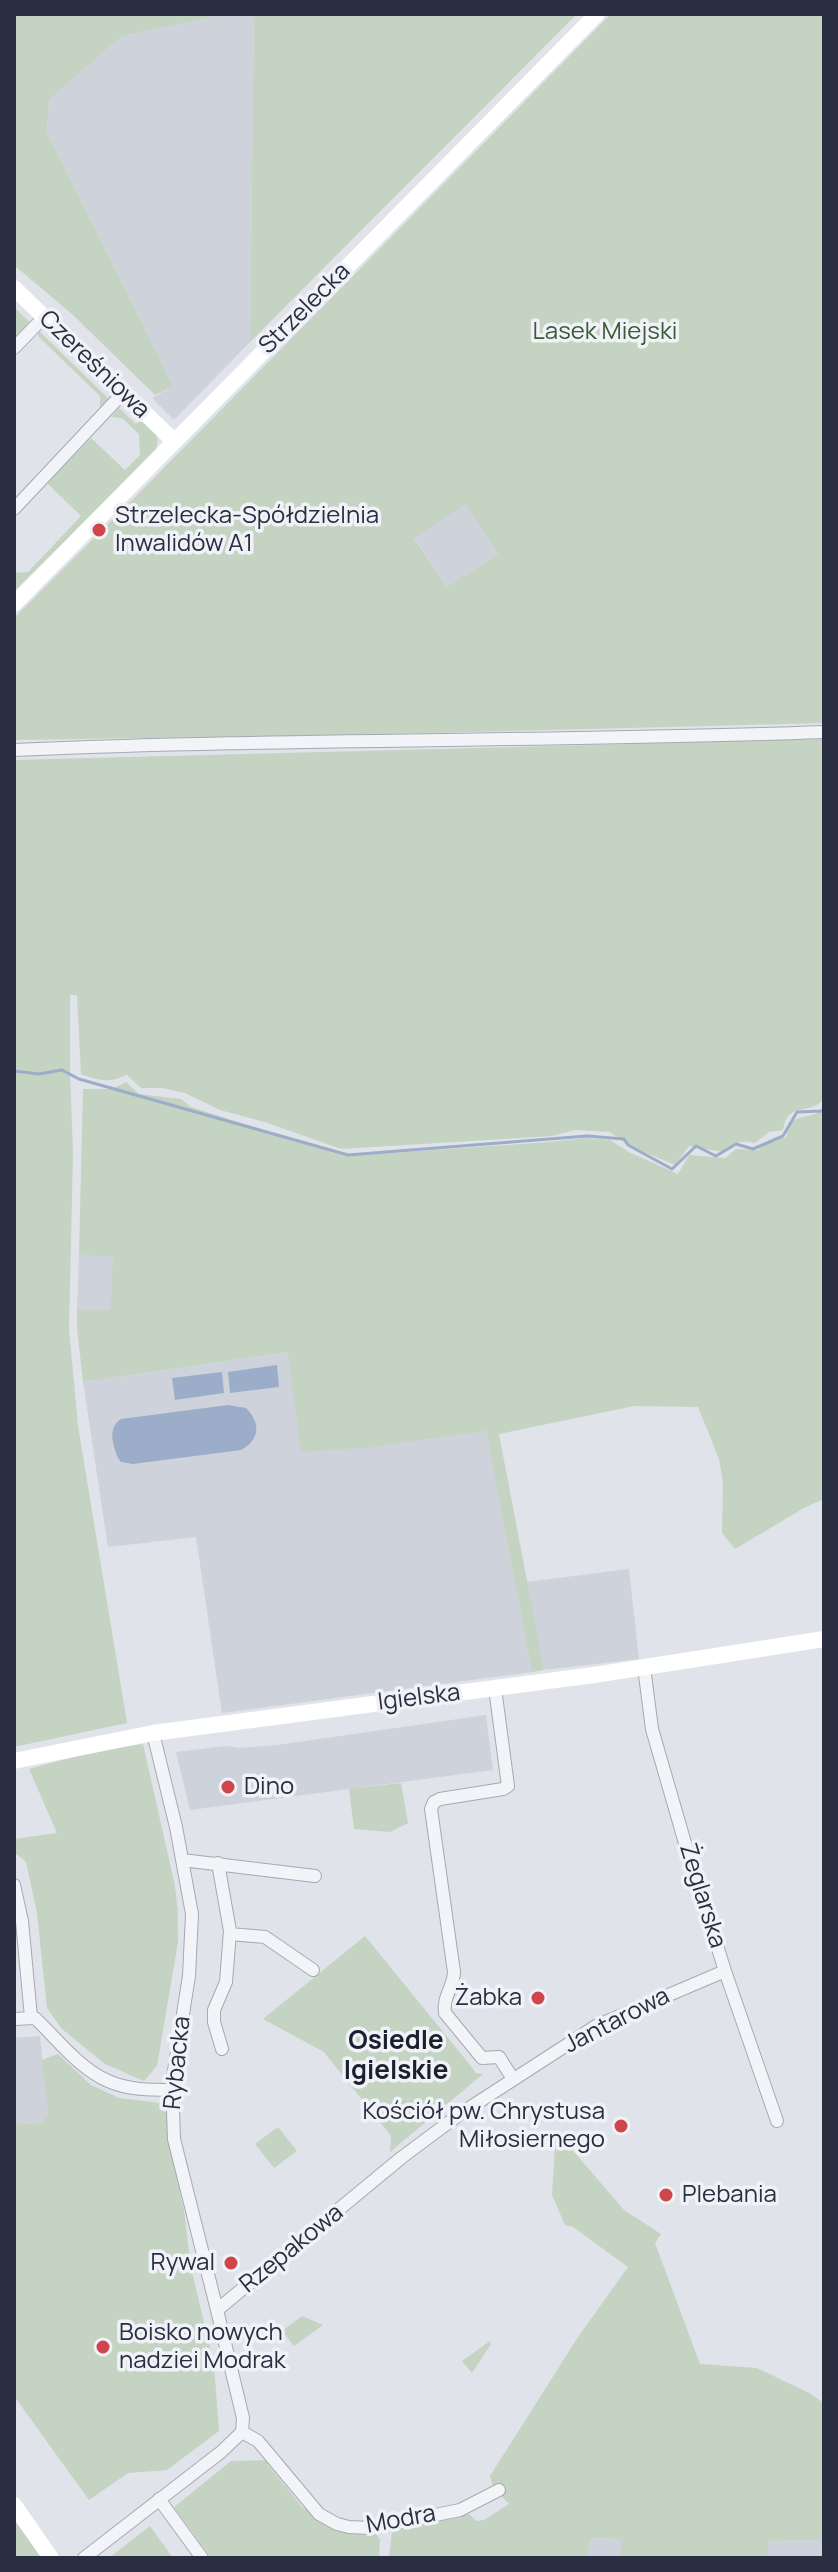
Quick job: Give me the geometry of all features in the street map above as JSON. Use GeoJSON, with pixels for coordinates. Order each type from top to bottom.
{"type":"FeatureCollection","features":[{"type":"Feature","properties":{"kind":"street","name":"Strzelecka"},"geometry":{"type":"LineString","coordinates":[[14,604],[597,14]]}},
{"type":"Feature","properties":{"kind":"street","name":"Czereśniowa"},"geometry":{"type":"LineString","coordinates":[[14,288],[174,441]]}},
{"type":"Feature","properties":{"kind":"street"},"geometry":{"type":"LineString","coordinates":[[14,348],[44,317]]}},
{"type":"Feature","properties":{"kind":"street"},"geometry":{"type":"LineString","coordinates":[[14,509],[123,393]]}},
{"type":"Feature","properties":{"kind":"street"},"geometry":{"type":"LineString","coordinates":[[14,750],[824,732]]}},
{"type":"Feature","properties":{"kind":"street","name":"Igielska"},"geometry":{"type":"LineString","coordinates":[[14,1761],[153,1733],[495,1688],[824,1639]]}},
{"type":"Feature","properties":{"kind":"street","name":"Żeglarska"},"geometry":{"type":"LineString","coordinates":[[644,1667],[652,1729],[725,1971],[777,2121]]}},
{"type":"Feature","properties":{"kind":"street"},"geometry":{"type":"LineString","coordinates":[[495,1688],[508,1786],[440,1799],[434,1802],[431,1809],[454,1972],[453,1984],[444,2004],[445,2013],[482,2058],[499,2057],[513,2079]]}},
{"type":"Feature","properties":{"kind":"street","name":"Rybacka"},"geometry":{"type":"LineString","coordinates":[[153,1733],[192,1914],[192,1944],[172,2090],[176,2150],[217,2310]]}},
{"type":"Feature","properties":{"kind":"street"},"geometry":{"type":"LineString","coordinates":[[182,1860],[315,1876]]}},
{"type":"Feature","properties":{"kind":"street"},"geometry":{"type":"LineString","coordinates":[[218,1863],[230,1934],[226,1982],[214,2010],[214,2022],[222,2049]]}},
{"type":"Feature","properties":{"kind":"street"},"geometry":{"type":"LineString","coordinates":[[14,1885],[22,1921],[31,2017]]}},
{"type":"Feature","properties":{"kind":"street"},"geometry":{"type":"LineString","coordinates":[[230,1934],[265,1937],[313,1970]]}},
{"type":"Feature","properties":{"kind":"street","name":"Jantarowa"},"geometry":{"type":"LineString","coordinates":[[513,2079],[596,2026],[725,1971]]}},
{"type":"Feature","properties":{"kind":"street"},"geometry":{"type":"LineString","coordinates":[[14,2019],[35,2018],[79,2060],[108,2081],[146,2090],[172,2090]]}},
{"type":"Feature","properties":{"kind":"street","name":"Rzepakowa"},"geometry":{"type":"LineString","coordinates":[[242,2432],[243,2418],[217,2310],[426,2139],[513,2079]]}},
{"type":"Feature","properties":{"kind":"street"},"geometry":{"type":"LineString","coordinates":[[84,2558],[221,2452],[242,2432]]}},
{"type":"Feature","properties":{"kind":"street","name":"Modra"},"geometry":{"type":"LineString","coordinates":[[242,2432],[258,2441],[319,2514],[349,2527],[371,2528],[460,2510],[499,2490]]}},
{"type":"Feature","properties":{"kind":"street"},"geometry":{"type":"LineString","coordinates":[[159,2499],[202,2558]]}},
{"type":"Feature","properties":{"kind":"street"},"geometry":{"type":"LineString","coordinates":[[14,2505],[51,2558]]}},
{"type":"Feature","properties":{"kind":"shaded area"},"geometry":{"type":"Polygon","coordinates":[[[227,14],[254,14],[250,342],[174,420],[152,398],[173,386],[47,132],[49,100],[122,36],[227,14]]]}},
{"type":"Feature","properties":{"kind":"shaded area"},"geometry":{"type":"Polygon","coordinates":[[[466,504],[498,554],[446,587],[414,537],[466,504]]]}},
{"type":"Feature","properties":{"kind":"shaded area"},"geometry":{"type":"Polygon","coordinates":[[[79,1255],[114,1255],[112,1310],[77,1310],[79,1255]]]}},
{"type":"Feature","properties":{"kind":"shaded area"},"geometry":{"type":"Polygon","coordinates":[[[289,1352],[374,1447],[486,1431],[532,1672],[222,1713],[196,1537],[108,1547],[83,1382],[289,1352]]]}},
{"type":"Feature","properties":{"kind":"shaded area"},"geometry":{"type":"Polygon","coordinates":[[[629,1569],[639,1659],[544,1670],[526,1582],[629,1569]]]}},
{"type":"Feature","properties":{"kind":"shaded area"},"geometry":{"type":"Polygon","coordinates":[[[486,1715],[493,1770],[190,1810],[176,1752],[226,1746],[277,1745],[486,1715]]]}},
{"type":"Feature","properties":{"kind":"shaded area"},"geometry":{"type":"Polygon","coordinates":[[[40,2036],[48,2115],[42,2122],[14,2125],[14,2038],[40,2036]]]}},
{"type":"Feature","properties":{"kind":"shaded area"},"geometry":{"type":"Polygon","coordinates":[[[590,2538],[621,2539],[621,2558],[587,2558],[590,2538]]]}},
{"type":"Feature","properties":{"kind":"shaded area"},"geometry":{"type":"Polygon","coordinates":[[[824,2540],[824,2558],[768,2558],[768,2541],[824,2540]]]}},
{"type":"Feature","properties":{"kind":"green space"},"geometry":{"type":"Polygon","coordinates":[[[14,14],[227,14],[122,36],[49,100],[47,132],[173,386],[155,395],[73,315],[14,265],[14,14]]]}},
{"type":"Feature","properties":{"kind":"green space"},"geometry":{"type":"Polygon","coordinates":[[[254,14],[577,14],[250,342],[254,14]]]}},
{"type":"Feature","properties":{"kind":"green space","name":"Lasek Miejski"},"geometry":{"type":"Polygon","coordinates":[[[611,14],[824,14],[824,723],[14,740],[14,618],[611,14]],[[466,504],[414,538],[446,587],[498,554],[466,504]]]}},
{"type":"Feature","properties":{"kind":"green space"},"geometry":{"type":"Polygon","coordinates":[[[14,307],[31,324],[14,342],[14,307]]]}},
{"type":"Feature","properties":{"kind":"green space"},"geometry":{"type":"Polygon","coordinates":[[[39,331],[110,400],[103,407],[100,407],[100,396],[38,336],[39,331]]]}},
{"type":"Feature","properties":{"kind":"green space"},"geometry":{"type":"Polygon","coordinates":[[[119,408],[136,424],[142,418],[154,431],[157,443],[153,455],[14,591],[14,573],[28,572],[81,516],[47,483],[91,438],[125,470],[140,455],[139,434],[122,418],[111,417],[119,408]]]}},
{"type":"Feature","properties":{"kind":"green space"},"geometry":{"type":"Polygon","coordinates":[[[824,739],[824,1099],[789,1115],[783,1130],[769,1132],[755,1143],[738,1143],[723,1152],[689,1146],[675,1165],[628,1145],[610,1132],[575,1130],[552,1136],[341,1149],[220,1110],[185,1093],[163,1088],[141,1088],[127,1075],[104,1080],[81,1074],[77,995],[70,995],[73,1154],[69,1329],[78,1426],[127,1723],[14,1747],[14,760],[824,739]]]}},
{"type":"Feature","properties":{"kind":"green space"},"geometry":{"type":"Polygon","coordinates":[[[126,1082],[139,1094],[181,1099],[191,1107],[345,1156],[585,1138],[610,1140],[678,1174],[689,1155],[725,1158],[736,1149],[758,1150],[772,1139],[786,1138],[796,1119],[824,1109],[824,1499],[735,1549],[722,1533],[723,1483],[719,1459],[698,1407],[634,1406],[499,1434],[544,1670],[532,1672],[486,1431],[374,1447],[301,1452],[288,1352],[83,1382],[77,1310],[111,1310],[113,1256],[79,1255],[83,1089],[112,1089],[126,1082]]]}},
{"type":"Feature","properties":{"kind":"green space"},"geometry":{"type":"Polygon","coordinates":[[[143,1744],[178,1912],[178,1942],[157,2066],[144,2081],[105,2064],[62,2029],[47,2008],[37,1913],[26,1862],[14,1852],[14,1839],[57,1833],[29,1769],[96,1751],[143,1744]]]}},
{"type":"Feature","properties":{"kind":"green space"},"geometry":{"type":"Polygon","coordinates":[[[401,1783],[408,1823],[390,1832],[354,1829],[349,1789],[401,1783]]]}},
{"type":"Feature","properties":{"kind":"green space"},"geometry":{"type":"Polygon","coordinates":[[[365,1936],[476,2073],[483,2074],[390,2152],[391,2136],[324,2052],[263,2019],[365,1936]]]}},
{"type":"Feature","properties":{"kind":"green space"},"geometry":{"type":"Polygon","coordinates":[[[58,2054],[91,2085],[119,2098],[160,2103],[162,2111],[167,2112],[170,2148],[184,2210],[191,2268],[214,2364],[219,2431],[167,2470],[128,2473],[89,2500],[14,2396],[14,2125],[42,2122],[48,2115],[42,2060],[58,2054]]]}},
{"type":"Feature","properties":{"kind":"green space"},"geometry":{"type":"Polygon","coordinates":[[[278,2127],[297,2151],[274,2168],[255,2144],[278,2127]]]}},
{"type":"Feature","properties":{"kind":"green space"},"geometry":{"type":"Polygon","coordinates":[[[556,2131],[624,2210],[661,2234],[655,2243],[700,2364],[757,2368],[824,2403],[824,2540],[768,2541],[768,2558],[621,2558],[621,2539],[590,2538],[587,2558],[389,2558],[392,2531],[398,2527],[469,2514],[476,2521],[484,2520],[509,2504],[493,2487],[490,2476],[578,2337],[628,2267],[573,2227],[565,2225],[552,2195],[556,2131]]]}},
{"type":"Feature","properties":{"kind":"green space"},"geometry":{"type":"Polygon","coordinates":[[[302,2316],[323,2325],[294,2346],[282,2331],[302,2316]]]}},
{"type":"Feature","properties":{"kind":"green space"},"geometry":{"type":"Polygon","coordinates":[[[490,2341],[491,2344],[472,2373],[462,2361],[490,2341]]]}},
{"type":"Feature","properties":{"kind":"green space"},"geometry":{"type":"Polygon","coordinates":[[[268,2460],[268,2465],[303,2508],[326,2525],[336,2530],[376,2534],[380,2539],[379,2558],[211,2558],[174,2507],[231,2461],[268,2460]]]}},
{"type":"Feature","properties":{"kind":"green space"},"geometry":{"type":"Polygon","coordinates":[[[14,2518],[45,2558],[14,2558],[14,2518]]]}},
{"type":"Feature","properties":{"kind":"green space"},"geometry":{"type":"Polygon","coordinates":[[[150,2526],[173,2558],[109,2558],[150,2526]]]}},
{"type":"Feature","properties":{"kind":"water"},"geometry":{"type":"Polygon","coordinates":[[[277,1365],[279,1387],[230,1393],[228,1372],[277,1365]]]}},
{"type":"Feature","properties":{"kind":"water"},"geometry":{"type":"Polygon","coordinates":[[[222,1372],[224,1393],[175,1400],[172,1378],[222,1372]]]}},
{"type":"Feature","properties":{"kind":"water"},"geometry":{"type":"Polygon","coordinates":[[[228,1405],[246,1408],[256,1425],[252,1441],[241,1450],[133,1464],[121,1462],[118,1458],[113,1432],[121,1419],[228,1405]]]}},
{"type":"Feature","properties":{"kind":"waterway"},"geometry":{"type":"LineString","coordinates":[[14,1071],[39,1074],[62,1070],[77,1078]]}},
{"type":"Feature","properties":{"kind":"waterway"},"geometry":{"type":"LineString","coordinates":[[79,1079],[348,1155],[587,1136],[624,1139],[628,1145],[672,1169],[696,1146],[716,1156],[736,1144],[753,1149],[783,1136],[797,1112],[822,1111],[824,1108]]}},
{"type":"Feature","properties":{"kind":"place","name":"Strzelecka-Spółdzielnia Inwalidów A1"},"geometry":{"type":"Point","coordinates":[99,530]}},
{"type":"Feature","properties":{"kind":"place","name":"Dino"},"geometry":{"type":"Point","coordinates":[228,1787]}},
{"type":"Feature","properties":{"kind":"place","name":"Żabka"},"geometry":{"type":"Point","coordinates":[538,1998]}},
{"type":"Feature","properties":{"kind":"place","name":"Kościół pw. Chrystusa Miłosiernego"},"geometry":{"type":"Point","coordinates":[621,2126]}},
{"type":"Feature","properties":{"kind":"place","name":"Plebania"},"geometry":{"type":"Point","coordinates":[666,2195]}},
{"type":"Feature","properties":{"kind":"place","name":"Rywal"},"geometry":{"type":"Point","coordinates":[231,2263]}},
{"type":"Feature","properties":{"kind":"place","name":"Boisko nowych nadziei Modrak"},"geometry":{"type":"Point","coordinates":[103,2347]}},
{"type":"Feature","properties":{"kind":"district","name":"Osiedle Igielskie"},"geometry":{"type":"Point","coordinates":[396,2057]}}]}
